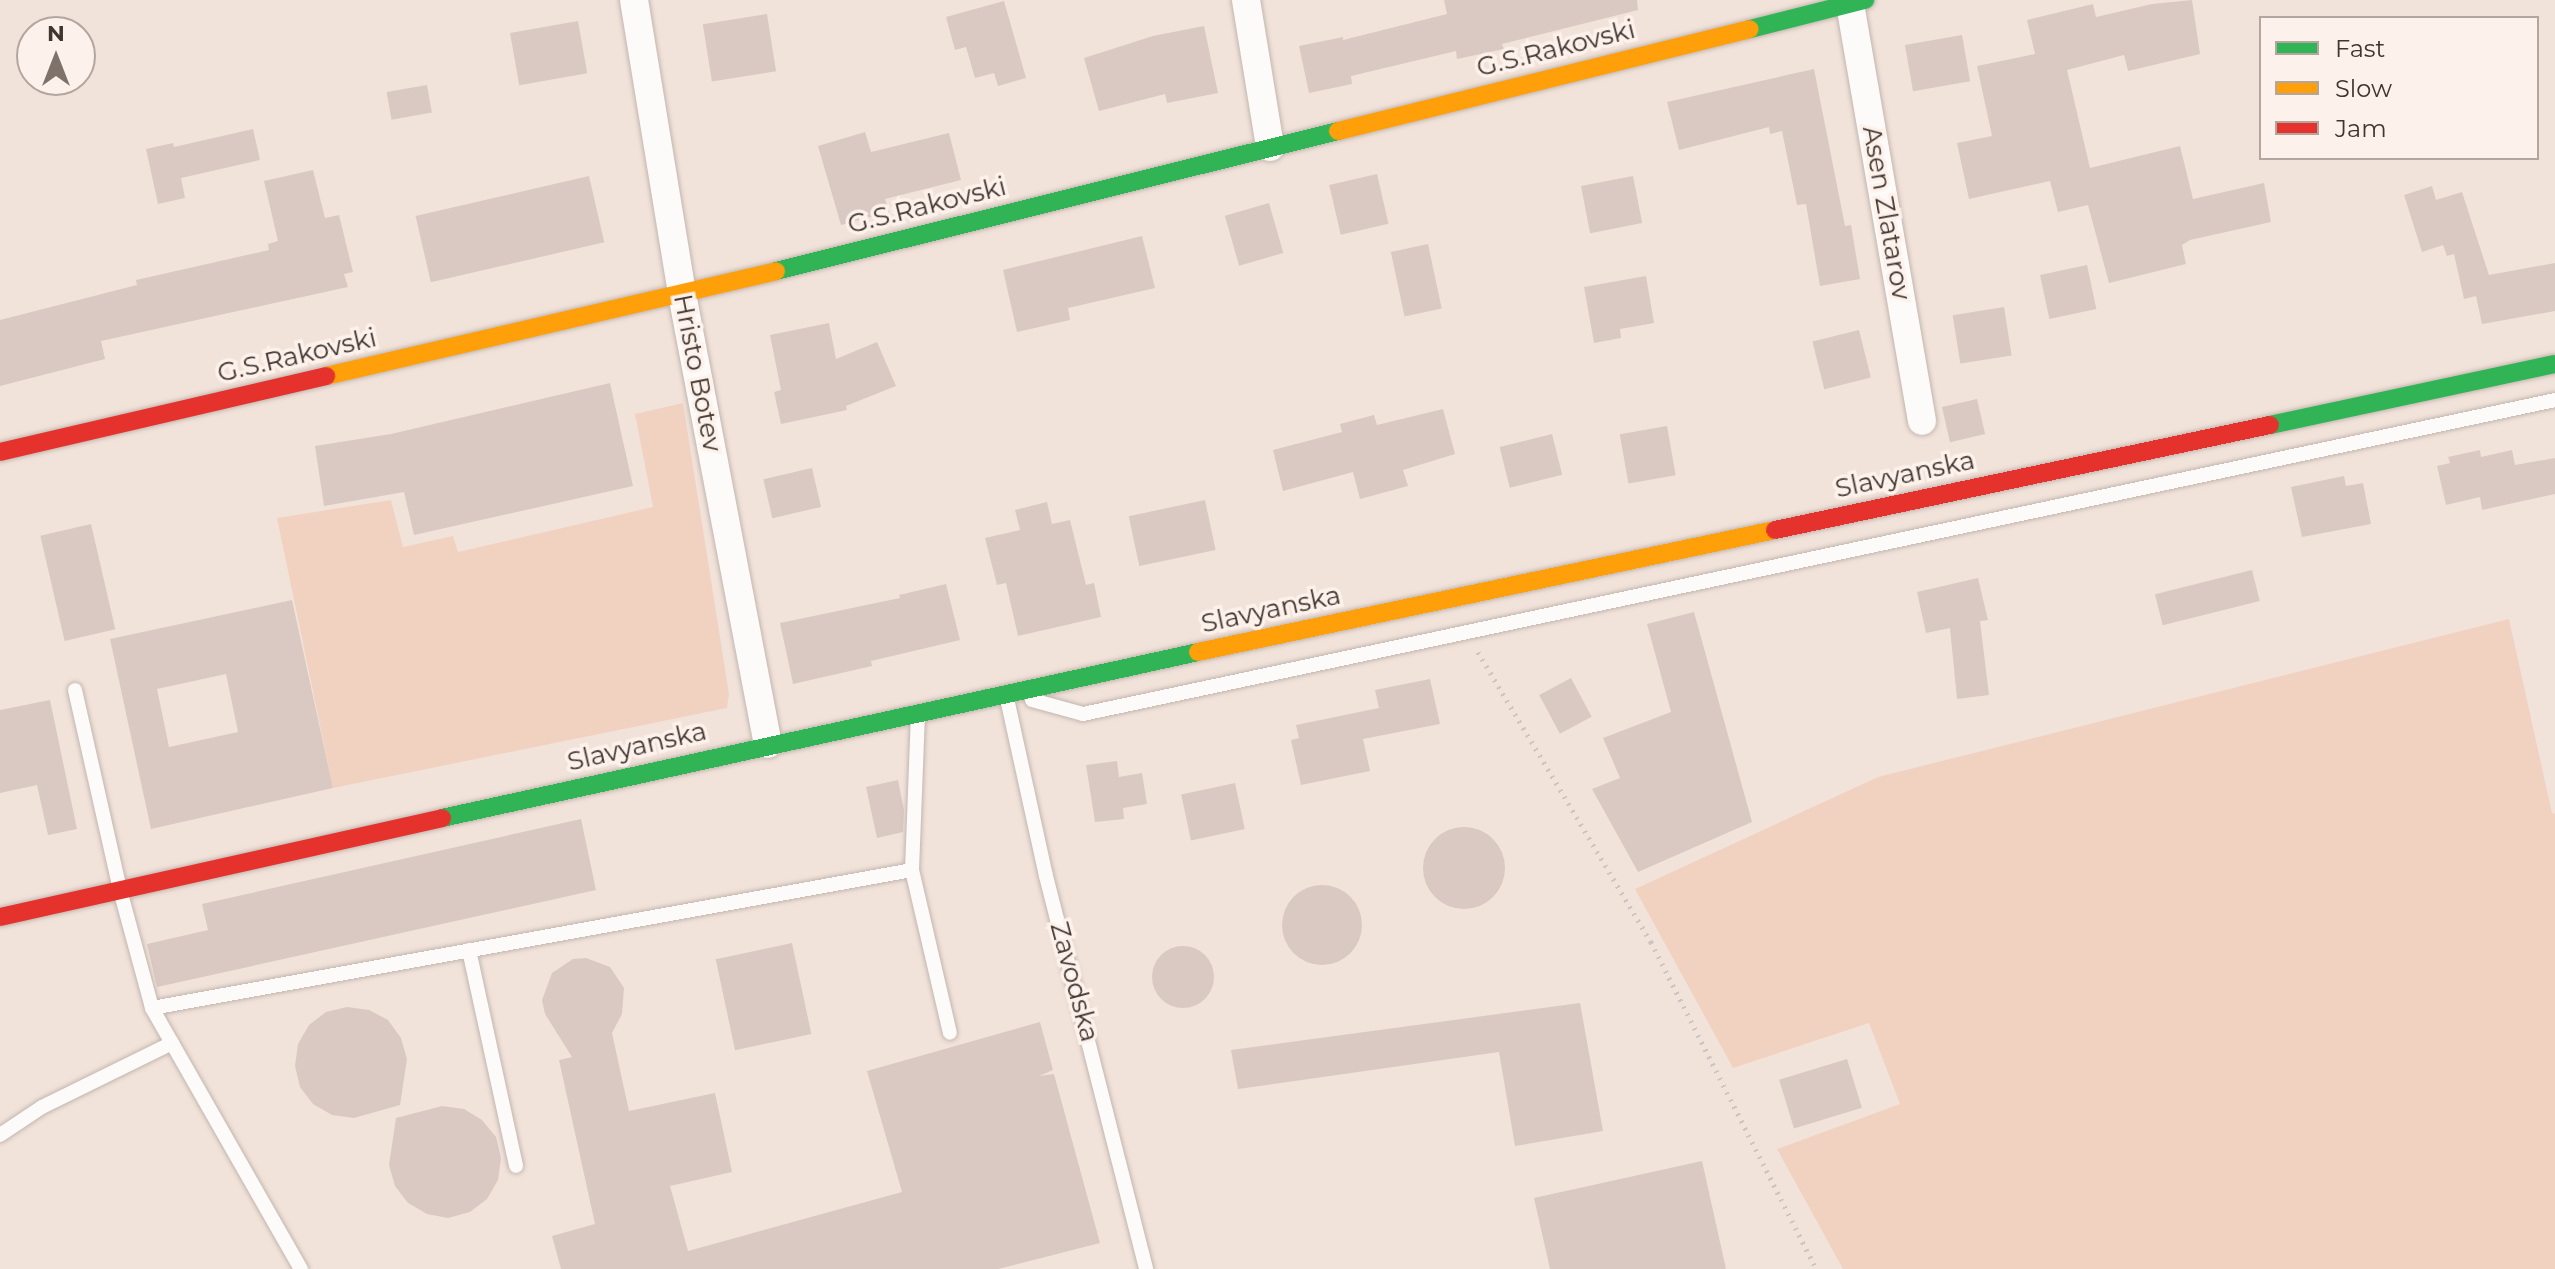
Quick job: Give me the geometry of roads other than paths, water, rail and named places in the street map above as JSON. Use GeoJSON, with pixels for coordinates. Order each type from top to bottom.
{"type":"FeatureCollection","features":[{"type":"Feature","properties":{"kind":"street","name":"Hristo Botev"},"geometry":{"type":"LineString","coordinates":[[634,0],[682,294],[768,744]]}},
{"type":"Feature","properties":{"kind":"street"},"geometry":{"type":"LineString","coordinates":[[1246,0],[1270,147]]}},
{"type":"Feature","properties":{"kind":"street","name":"G.S.Rakovski"},"geometry":{"type":"LineString","coordinates":[[0,452],[682,294],[1855,1]]}},
{"type":"Feature","properties":{"kind":"street","name":"Asen Zlatarov"},"geometry":{"type":"LineString","coordinates":[[1855,1],[1922,421]]}},
{"type":"Feature","properties":{"kind":"street","name":"Slavyanska"},"geometry":{"type":"LineString","coordinates":[[0,917],[768,744],[2555,364]]}},
{"type":"Feature","properties":{"kind":"lane"},"geometry":{"type":"LineString","coordinates":[[1006,693],[1083,714],[2555,400]]}},
{"type":"Feature","properties":{"kind":"lane"},"geometry":{"type":"LineString","coordinates":[[75,690],[120,890],[152,1008],[301,1269]]}},
{"type":"Feature","properties":{"kind":"lane","name":"Zavodska"},"geometry":{"type":"LineString","coordinates":[[1006,693],[1046,876],[1146,1269]]}},
{"type":"Feature","properties":{"kind":"lane"},"geometry":{"type":"LineString","coordinates":[[919,712],[912,870],[950,1033]]}},
{"type":"Feature","properties":{"kind":"lane"},"geometry":{"type":"LineString","coordinates":[[152,1008],[912,870]]}},
{"type":"Feature","properties":{"kind":"lane"},"geometry":{"type":"LineString","coordinates":[[469,950],[516,1166]]}},
{"type":"Feature","properties":{"kind":"lane"},"geometry":{"type":"LineString","coordinates":[[0,1135],[42,1107],[172,1043]]}}]}
